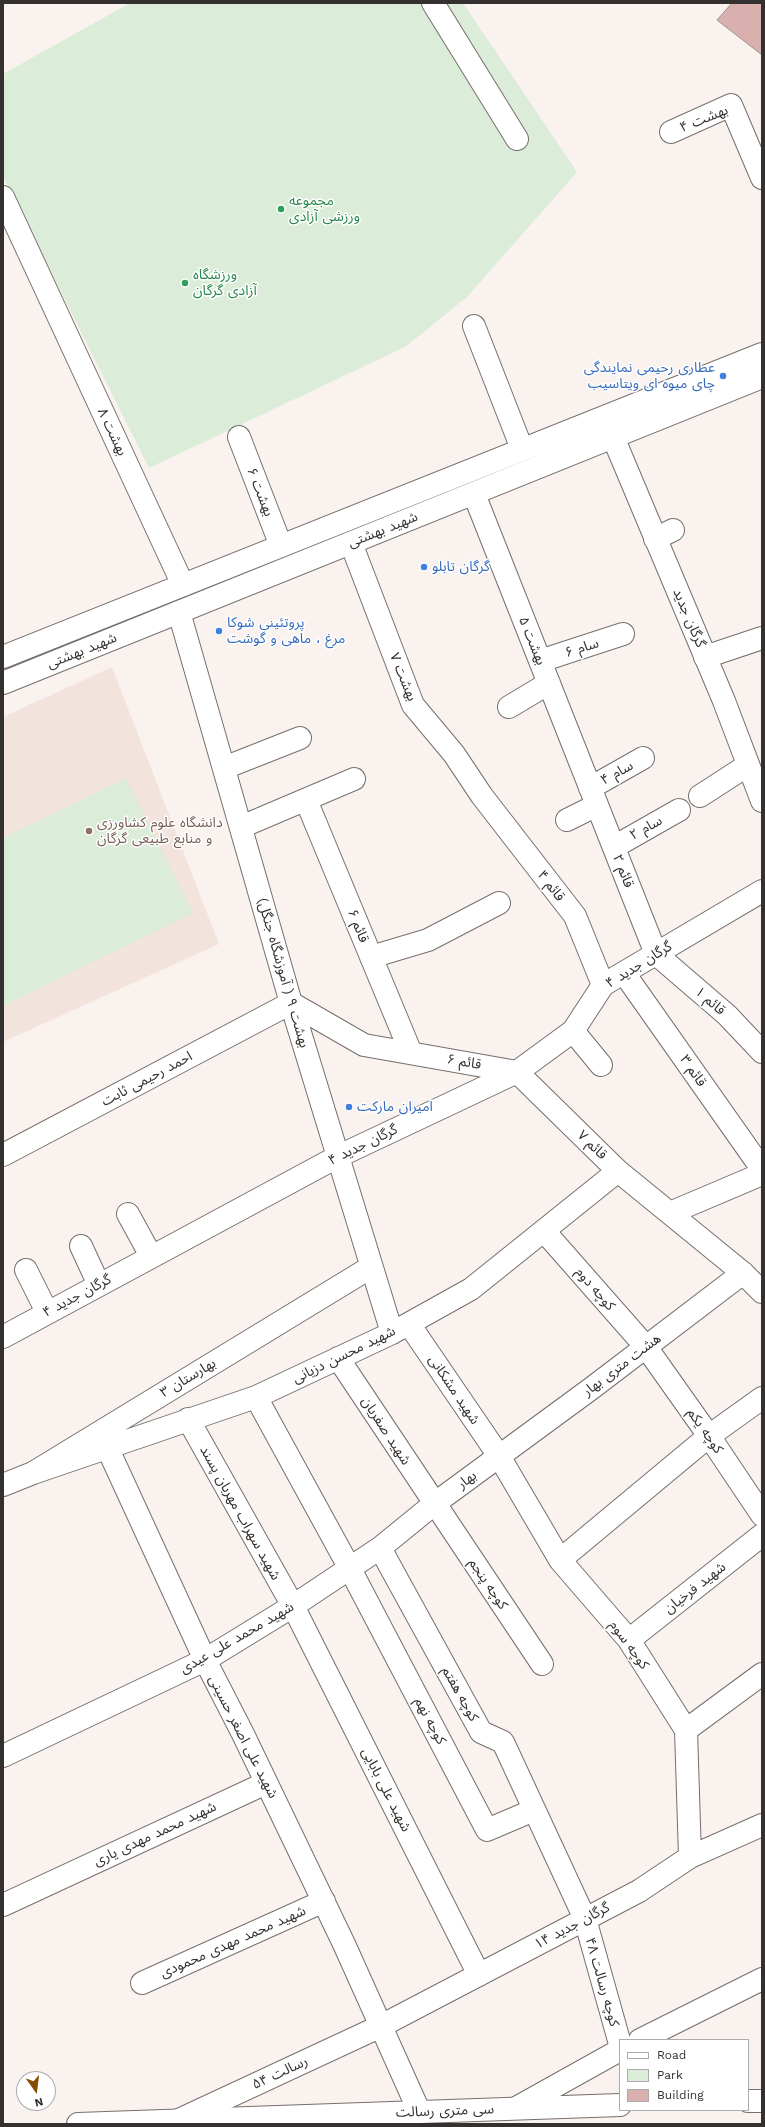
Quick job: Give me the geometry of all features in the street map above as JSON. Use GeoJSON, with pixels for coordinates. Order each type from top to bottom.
{"type":"FeatureCollection","features":[{"type":"Feature","properties":{"kind":"street"},"geometry":{"type":"LineString","coordinates":[[432,3],[517,139]]}},
{"type":"Feature","properties":{"kind":"street","name":"۴ بهشت"},"geometry":{"type":"LineString","coordinates":[[671,132],[731,105],[762,178]]}},
{"type":"Feature","properties":{"kind":"street","name":"۸ بهشت"},"geometry":{"type":"LineString","coordinates":[[3,197],[8,221],[42,280],[183,585]]}},
{"type":"Feature","properties":{"kind":"street"},"geometry":{"type":"LineString","coordinates":[[474,326],[522,449]]}},
{"type":"Feature","properties":{"kind":"street"},"geometry":{"type":"LineString","coordinates":[[753,357],[757,379]]}},
{"type":"Feature","properties":{"kind":"street","name":"شهید بهشتی"},"geometry":{"type":"LineString","coordinates":[[3,657],[753,357]]}},
{"type":"Feature","properties":{"kind":"street","name":"شهید بهشتی"},"geometry":{"type":"LineString","coordinates":[[3,683],[757,379]]}},
{"type":"Feature","properties":{"kind":"street","name":"۶ بهشت"},"geometry":{"type":"LineString","coordinates":[[239,437],[281,546]]}},
{"type":"Feature","properties":{"kind":"street","name":"گرگان جدید"},"geometry":{"type":"LineString","coordinates":[[613,437],[664,535],[705,657],[762,801]]}},
{"type":"Feature","properties":{"kind":"street","name":"بهشت ۵"},"geometry":{"type":"LineString","coordinates":[[474,494],[594,796]]}},
{"type":"Feature","properties":{"kind":"street","name":"بهشت ۷"},"geometry":{"type":"LineString","coordinates":[[351,543],[413,705],[454,754],[482,796]]}},
{"type":"Feature","properties":{"kind":"street","name":"بهشت ۹ ( آموزشگاه جنگل)"},"geometry":{"type":"LineString","coordinates":[[179,612],[291,1003],[337,1157],[372,1267],[400,1328]]}},
{"type":"Feature","properties":{"kind":"street","name":"۶ سام"},"geometry":{"type":"LineString","coordinates":[[540,661],[623,634]]}},
{"type":"Feature","properties":{"kind":"street"},"geometry":{"type":"LineString","coordinates":[[705,657],[762,638]]}},
{"type":"Feature","properties":{"kind":"street"},"geometry":{"type":"LineString","coordinates":[[508,707],[549,683]]}},
{"type":"Feature","properties":{"kind":"street"},"geometry":{"type":"LineString","coordinates":[[224,768],[300,738]]}},
{"type":"Feature","properties":{"kind":"street","name":"۴ سام"},"geometry":{"type":"LineString","coordinates":[[567,820],[594,796],[643,758]]}},
{"type":"Feature","properties":{"kind":"street"},"geometry":{"type":"LineString","coordinates":[[700,796],[748,765]]}},
{"type":"Feature","properties":{"kind":"street"},"geometry":{"type":"LineString","coordinates":[[241,827],[354,779]]}},
{"type":"Feature","properties":{"kind":"street","name":"قائم ۴"},"geometry":{"type":"LineString","coordinates":[[482,796],[575,916],[603,985]]}},
{"type":"Feature","properties":{"kind":"street","name":"۲ قائم"},"geometry":{"type":"LineString","coordinates":[[594,796],[656,954]]}},
{"type":"Feature","properties":{"kind":"street","name":"قائم ۶"},"geometry":{"type":"LineString","coordinates":[[306,800],[411,1053]]}},
{"type":"Feature","properties":{"kind":"street","name":"۲ سام"},"geometry":{"type":"LineString","coordinates":[[614,847],[679,810]]}},
{"type":"Feature","properties":{"kind":"street","name":"گرگان جدید ۴"},"geometry":{"type":"LineString","coordinates":[[3,1337],[337,1157],[517,1072],[573,1031],[603,985],[762,891]]}},
{"type":"Feature","properties":{"kind":"street"},"geometry":{"type":"LineString","coordinates":[[371,957],[428,940],[499,903]]}},
{"type":"Feature","properties":{"kind":"street","name":"۱ قائم"},"geometry":{"type":"LineString","coordinates":[[656,954],[727,1015],[762,1052]]}},
{"type":"Feature","properties":{"kind":"street","name":"۳ قائم"},"geometry":{"type":"LineString","coordinates":[[624,973],[762,1169]]}},
{"type":"Feature","properties":{"kind":"street","name":"۶ قائم"},"geometry":{"type":"LineString","coordinates":[[291,1003],[364,1044],[517,1072]]}},
{"type":"Feature","properties":{"kind":"street","name":"احمد رحیمی ثابت"},"geometry":{"type":"LineString","coordinates":[[3,1155],[291,1003]]}},
{"type":"Feature","properties":{"kind":"street"},"geometry":{"type":"LineString","coordinates":[[573,1031],[601,1065]]}},
{"type":"Feature","properties":{"kind":"street","name":"۷ قائم"},"geometry":{"type":"LineString","coordinates":[[517,1072],[618,1171],[743,1273],[762,1292]]}},
{"type":"Feature","properties":{"kind":"street","name":"شهید محسن دزیانی"},"geometry":{"type":"LineString","coordinates":[[33,1473],[256,1397],[400,1328],[471,1289],[618,1171]]}},
{"type":"Feature","properties":{"kind":"street"},"geometry":{"type":"LineString","coordinates":[[670,1214],[762,1174]]}},
{"type":"Feature","properties":{"kind":"street"},"geometry":{"type":"LineString","coordinates":[[128,1214],[151,1256]]}},
{"type":"Feature","properties":{"kind":"street","name":"کوچه دوم"},"geometry":{"type":"LineString","coordinates":[[544,1231],[646,1347]]}},
{"type":"Feature","properties":{"kind":"street"},"geometry":{"type":"LineString","coordinates":[[81,1246],[99,1285]]}},
{"type":"Feature","properties":{"kind":"street","name":"بهارستان ۳"},"geometry":{"type":"LineString","coordinates":[[3,1485],[33,1473],[372,1267]]}},
{"type":"Feature","properties":{"kind":"street"},"geometry":{"type":"LineString","coordinates":[[26,1270],[47,1312]]}},
{"type":"Feature","properties":{"kind":"street","name":"هشت متری بهار"},"geometry":{"type":"LineString","coordinates":[[499,1456],[743,1273]]}},
{"type":"Feature","properties":{"kind":"street","name":"شهید مشکانی"},"geometry":{"type":"LineString","coordinates":[[400,1328],[499,1456]]}},
{"type":"Feature","properties":{"kind":"street","name":"کوچه یکم"},"geometry":{"type":"LineString","coordinates":[[646,1347],[709,1436],[762,1515]]}},
{"type":"Feature","properties":{"kind":"street","name":"شهید صفریان"},"geometry":{"type":"LineString","coordinates":[[338,1358],[434,1504]]}},
{"type":"Feature","properties":{"kind":"street"},"geometry":{"type":"LineString","coordinates":[[256,1397],[349,1567]]}},
{"type":"Feature","properties":{"kind":"street"},"geometry":{"type":"LineString","coordinates":[[560,1560],[709,1436],[762,1398]]}},
{"type":"Feature","properties":{"kind":"street","name":"شهید سهراب مهربان پسند"},"geometry":{"type":"LineString","coordinates":[[188,1419],[293,1606]]}},
{"type":"Feature","properties":{"kind":"street","name":"شهید علی اصغر حسینی"},"geometry":{"type":"LineString","coordinates":[[107,1447],[204,1660],[324,1901],[419,2111]]}},
{"type":"Feature","properties":{"kind":"street","name":"بهار"},"geometry":{"type":"LineString","coordinates":[[434,1504],[499,1456]]}},
{"type":"Feature","properties":{"kind":"street","name":"کوچه سوم"},"geometry":{"type":"LineString","coordinates":[[499,1456],[560,1560],[628,1640],[686,1730]]}},
{"type":"Feature","properties":{"kind":"street","name":"شهید محمد علی عیدی"},"geometry":{"type":"LineString","coordinates":[[3,1756],[204,1660],[293,1606],[349,1567],[380,1548],[434,1504]]}},
{"type":"Feature","properties":{"kind":"street","name":"کوچه پنجم"},"geometry":{"type":"LineString","coordinates":[[434,1504],[542,1664]]}},
{"type":"Feature","properties":{"kind":"street","name":"شهید فرخیان"},"geometry":{"type":"LineString","coordinates":[[628,1640],[762,1535]]}},
{"type":"Feature","properties":{"kind":"street","name":"کوچه هفتم"},"geometry":{"type":"LineString","coordinates":[[380,1548],[481,1732],[502,1742],[585,1919]]}},
{"type":"Feature","properties":{"kind":"street","name":"کوچه نهم"},"geometry":{"type":"LineString","coordinates":[[349,1567],[487,1830],[534,1810]]}},
{"type":"Feature","properties":{"kind":"street","name":"شهید علی بابایی"},"geometry":{"type":"LineString","coordinates":[[293,1606],[479,1975]]}},
{"type":"Feature","properties":{"kind":"street"},"geometry":{"type":"LineString","coordinates":[[690,1858],[686,1730],[762,1674]]}},
{"type":"Feature","properties":{"kind":"street","name":"شهید محمد مهدی یاری"},"geometry":{"type":"LineString","coordinates":[[3,1904],[266,1783]]}},
{"type":"Feature","properties":{"kind":"street","name":"گرگان جدید ۱۴"},"geometry":{"type":"LineString","coordinates":[[381,2026],[639,1891],[690,1858],[762,1825]]}},
{"type":"Feature","properties":{"kind":"street","name":"شهید محمد مهدی محمودی"},"geometry":{"type":"LineString","coordinates":[[142,1983],[324,1901]]}},
{"type":"Feature","properties":{"kind":"street","name":"کوچه رسالت ۴۸"},"geometry":{"type":"LineString","coordinates":[[585,1919],[619,2040]]}},
{"type":"Feature","properties":{"kind":"street"},"geometry":{"type":"LineString","coordinates":[[642,2039],[762,1979]]}},
{"type":"Feature","properties":{"kind":"street","name":"۵۴ رسالت"},"geometry":{"type":"LineString","coordinates":[[180,2120],[381,2026]]}},
{"type":"Feature","properties":{"kind":"street"},"geometry":{"type":"LineString","coordinates":[[516,2108],[619,2051]]}},
{"type":"Feature","properties":{"kind":"street"},"geometry":{"type":"LineString","coordinates":[[749,2101],[762,2101]]}},
{"type":"Feature","properties":{"kind":"street","name":"سی متری رسالت"},"geometry":{"type":"LineString","coordinates":[[78,2124],[619,2105]]}},
{"type":"Feature","properties":{"kind":"shaded area","name":"دانشگاه علوم کشاورزی و منابع طبیعی گرگان"},"geometry":{"type":"Polygon","coordinates":[[[112,667],[219,944],[3,1042],[3,717],[112,667]]]}},
{"type":"Feature","properties":{"kind":"green space","name":"مجموعه ورزشی آزادی"},"geometry":{"type":"Polygon","coordinates":[[[130,3],[463,3],[577,172],[467,297],[405,347],[149,468],[3,176],[3,74],[130,3]]]}},
{"type":"Feature","properties":{"kind":"green space"},"geometry":{"type":"Polygon","coordinates":[[[126,778],[193,913],[3,1006],[3,838],[126,778]]]}},
{"type":"Feature","properties":{"kind":"building"},"geometry":{"type":"Polygon","coordinates":[[[732,3],[762,3],[762,55],[717,20],[732,3]]]}},
{"type":"Feature","properties":{"kind":"place","name":"مجموعه ورزشی آزادی"},"geometry":{"type":"Point","coordinates":[281,209]}},
{"type":"Feature","properties":{"kind":"place","name":"ورزشگاه آزادی گرگان"},"geometry":{"type":"Point","coordinates":[185,283]}},
{"type":"Feature","properties":{"kind":"place","name":"عطاری رحیمی نمایندگی چای میوه ای ویتاسیب"},"geometry":{"type":"Point","coordinates":[723,376]}},
{"type":"Feature","properties":{"kind":"place","name":"گرگان تابلو"},"geometry":{"type":"Point","coordinates":[424,567]}},
{"type":"Feature","properties":{"kind":"place","name":"پروتئینی شوکا مرغ‌ ، ماهی و گوشت"},"geometry":{"type":"Point","coordinates":[219,631]}},
{"type":"Feature","properties":{"kind":"place","name":"دانشگاه علوم کشاورزی و منابع طبیعی گرگان"},"geometry":{"type":"Point","coordinates":[89,831]}},
{"type":"Feature","properties":{"kind":"place","name":"امیران مارکت"},"geometry":{"type":"Point","coordinates":[349,1107]}}]}
